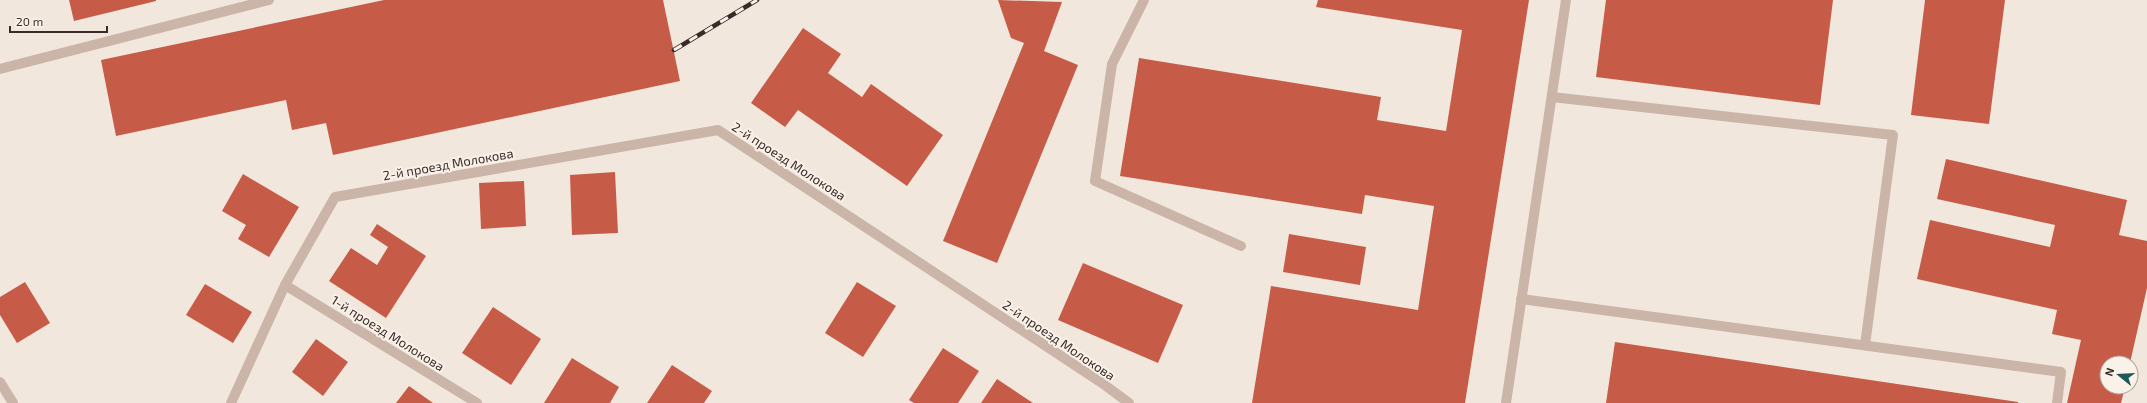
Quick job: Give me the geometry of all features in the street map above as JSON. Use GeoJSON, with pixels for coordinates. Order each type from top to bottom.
{"type":"FeatureCollection","features":[{"type":"Feature","properties":{"kind":"street"},"geometry":{"type":"LineString","coordinates":[[0,69],[269,0]]}},
{"type":"Feature","properties":{"kind":"street"},"geometry":{"type":"LineString","coordinates":[[1144,0],[1112,64],[1095,182],[1241,246]]}},
{"type":"Feature","properties":{"kind":"street"},"geometry":{"type":"LineString","coordinates":[[1506,403],[1566,0]]}},
{"type":"Feature","properties":{"kind":"street"},"geometry":{"type":"LineString","coordinates":[[1552,97],[1893,135],[1865,345]]}},
{"type":"Feature","properties":{"kind":"street","name":"2-й проезд Молокова"},"geometry":{"type":"LineString","coordinates":[[285,285],[335,196],[718,130],[1095,378],[1130,403]]}},
{"type":"Feature","properties":{"kind":"street"},"geometry":{"type":"LineString","coordinates":[[231,403],[285,285]]}},
{"type":"Feature","properties":{"kind":"street","name":"1-й проезд Молокова"},"geometry":{"type":"LineString","coordinates":[[285,285],[477,403]]}},
{"type":"Feature","properties":{"kind":"street"},"geometry":{"type":"LineString","coordinates":[[1522,299],[2061,372],[2057,403]]}},
{"type":"Feature","properties":{"kind":"street"},"geometry":{"type":"LineString","coordinates":[[0,382],[13,403]]}},
{"type":"Feature","properties":{"kind":"building"},"geometry":{"type":"Polygon","coordinates":[[[69,0],[156,0],[156,1],[74,21],[69,0]]]}},
{"type":"Feature","properties":{"kind":"building"},"geometry":{"type":"Polygon","coordinates":[[[384,0],[663,0],[680,81],[333,155],[326,123],[292,130],[286,100],[116,136],[101,60],[384,0]]]}},
{"type":"Feature","properties":{"kind":"building"},"geometry":{"type":"Polygon","coordinates":[[[998,0],[1062,2],[1044,51],[1078,65],[997,263],[943,241],[1024,43],[1011,38],[998,0]]]}},
{"type":"Feature","properties":{"kind":"building"},"geometry":{"type":"Polygon","coordinates":[[[1318,0],[1529,0],[1465,403],[1252,403],[1271,286],[1418,310],[1434,206],[1365,195],[1362,214],[1120,176],[1139,58],[1381,97],[1377,120],[1446,131],[1462,30],[1316,7],[1318,0]]]}},
{"type":"Feature","properties":{"kind":"building"},"geometry":{"type":"Polygon","coordinates":[[[1606,0],[1833,0],[1820,105],[1596,77],[1606,0]]]}},
{"type":"Feature","properties":{"kind":"building"},"geometry":{"type":"Polygon","coordinates":[[[1925,0],[2005,0],[1989,124],[1911,115],[1925,0]]]}},
{"type":"Feature","properties":{"kind":"building"},"geometry":{"type":"Polygon","coordinates":[[[803,28],[841,54],[828,73],[862,97],[871,84],[943,135],[907,186],[798,110],[785,127],[751,103],[803,28]]]}},
{"type":"Feature","properties":{"kind":"building"},"geometry":{"type":"Polygon","coordinates":[[[1946,159],[2127,200],[2119,235],[2147,241],[2147,288],[2132,355],[2099,355],[2099,395],[2123,395],[2121,403],[2067,403],[2081,340],[2052,334],[2057,310],[1917,279],[1930,220],[2050,247],[2055,225],[1937,199],[1946,159]]]}},
{"type":"Feature","properties":{"kind":"building"},"geometry":{"type":"Polygon","coordinates":[[[615,172],[618,233],[572,235],[570,175],[615,172]]]}},
{"type":"Feature","properties":{"kind":"building"},"geometry":{"type":"Polygon","coordinates":[[[243,174],[299,207],[269,257],[238,239],[246,225],[222,211],[243,174]]]}},
{"type":"Feature","properties":{"kind":"building"},"geometry":{"type":"Polygon","coordinates":[[[524,181],[526,226],[481,229],[479,183],[524,181]]]}},
{"type":"Feature","properties":{"kind":"building"},"geometry":{"type":"Polygon","coordinates":[[[377,224],[426,256],[386,318],[329,281],[351,248],[377,265],[388,247],[370,235],[377,224]]]}},
{"type":"Feature","properties":{"kind":"building"},"geometry":{"type":"Polygon","coordinates":[[[1289,234],[1366,247],[1360,285],[1283,272],[1289,234]]]}},
{"type":"Feature","properties":{"kind":"building"},"geometry":{"type":"Polygon","coordinates":[[[1083,263],[1183,305],[1158,363],[1058,320],[1083,263]]]}},
{"type":"Feature","properties":{"kind":"building"},"geometry":{"type":"Polygon","coordinates":[[[25,282],[50,323],[17,343],[0,315],[0,297],[25,282]]]}},
{"type":"Feature","properties":{"kind":"building"},"geometry":{"type":"Polygon","coordinates":[[[857,282],[896,306],[863,357],[825,333],[857,282]]]}},
{"type":"Feature","properties":{"kind":"building"},"geometry":{"type":"Polygon","coordinates":[[[205,284],[252,312],[233,343],[186,315],[205,284]]]}},
{"type":"Feature","properties":{"kind":"building"},"geometry":{"type":"Polygon","coordinates":[[[493,307],[541,339],[511,385],[462,353],[493,307]]]}},
{"type":"Feature","properties":{"kind":"building"},"geometry":{"type":"Polygon","coordinates":[[[316,339],[348,362],[323,396],[292,372],[316,339]]]}},
{"type":"Feature","properties":{"kind":"building"},"geometry":{"type":"Polygon","coordinates":[[[1615,342],[2018,402],[2018,403],[1606,403],[1615,342]]]}},
{"type":"Feature","properties":{"kind":"building"},"geometry":{"type":"Polygon","coordinates":[[[943,348],[979,371],[958,403],[914,403],[909,400],[943,348]]]}},
{"type":"Feature","properties":{"kind":"building"},"geometry":{"type":"Polygon","coordinates":[[[572,358],[619,387],[610,403],[544,403],[572,358]]]}},
{"type":"Feature","properties":{"kind":"building"},"geometry":{"type":"Polygon","coordinates":[[[672,365],[712,391],[704,403],[647,403],[672,365]]]}},
{"type":"Feature","properties":{"kind":"building"},"geometry":{"type":"Polygon","coordinates":[[[997,379],[1033,403],[981,403],[997,379]]]}},
{"type":"Feature","properties":{"kind":"building"},"geometry":{"type":"Polygon","coordinates":[[[409,386],[433,403],[396,403],[409,386]]]}},
{"type":"Feature","properties":{"kind":"railway"},"geometry":{"type":"LineString","coordinates":[[674,50],[757,0]]}}]}
